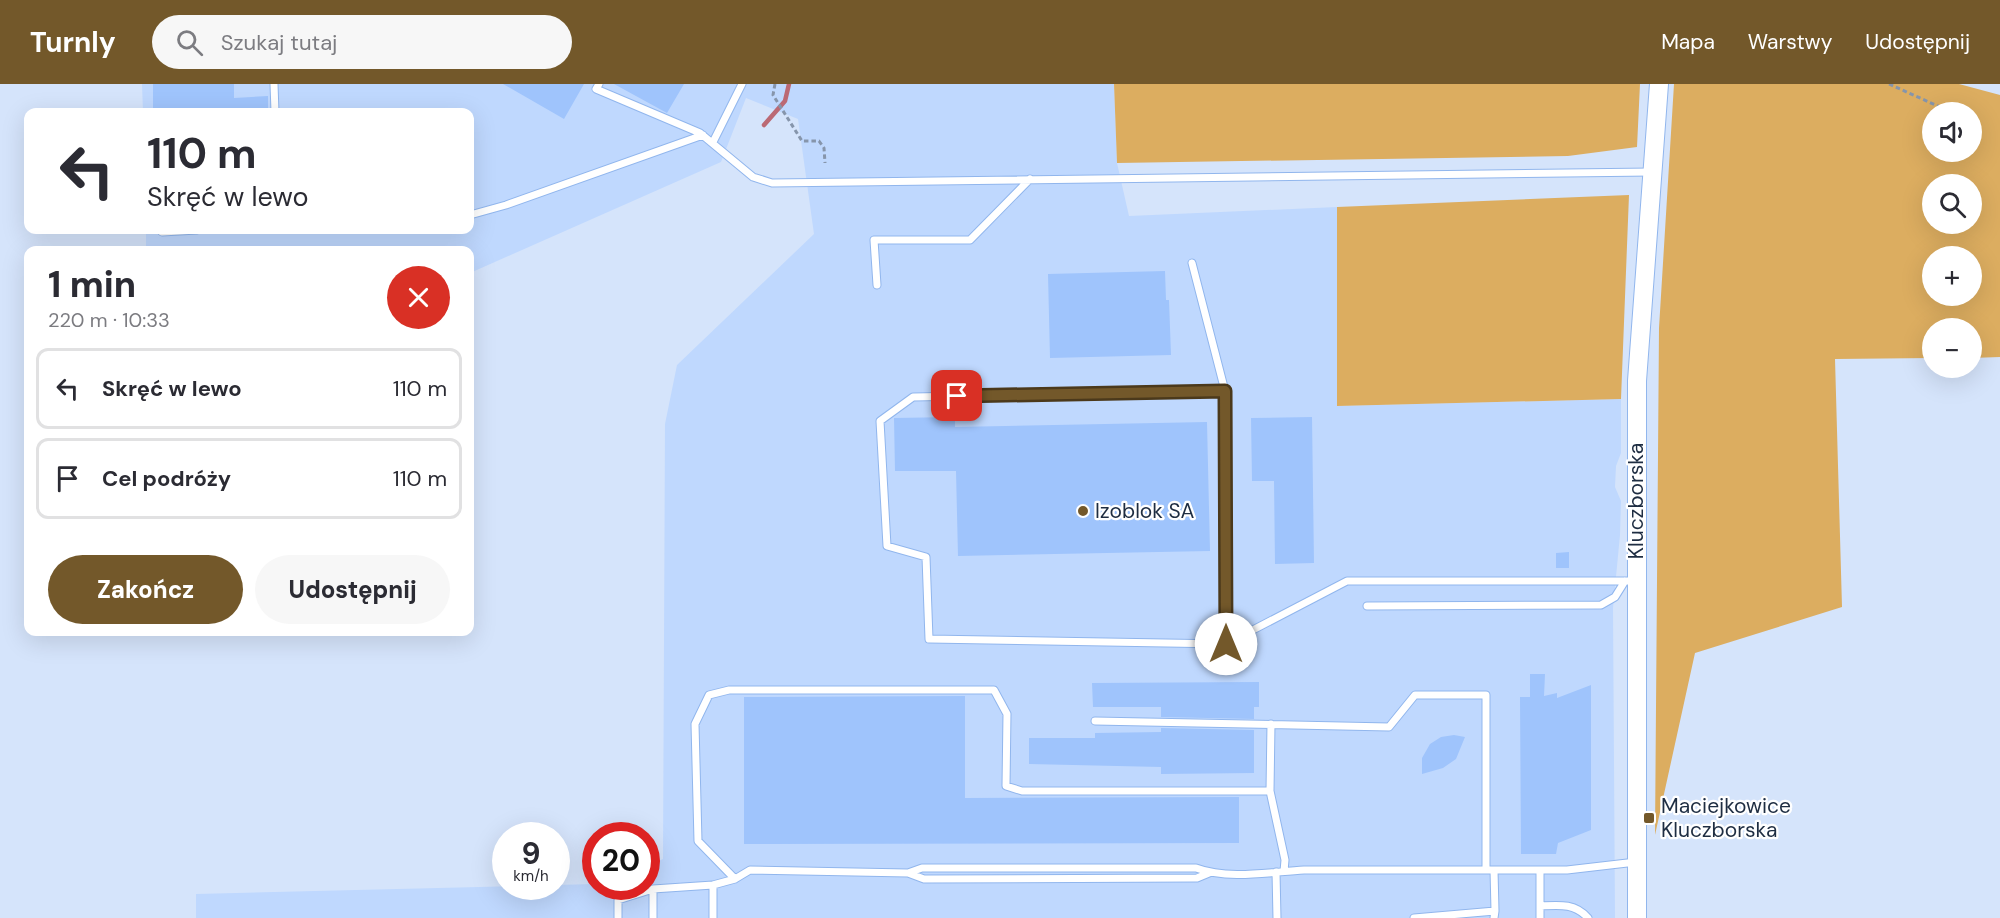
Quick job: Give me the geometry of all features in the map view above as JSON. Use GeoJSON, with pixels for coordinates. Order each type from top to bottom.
{"type":"FeatureCollection","features":[{"type":"Feature","properties":{"kind":"street","name":"Kluczborska"},"geometry":{"type":"LineString","coordinates":[[1637,918],[1630,581],[1637,381],[1659,84]]}},
{"type":"Feature","properties":{"kind":"lane"},"geometry":{"type":"LineString","coordinates":[[274,84],[275,108]]}},
{"type":"Feature","properties":{"kind":"lane"},"geometry":{"type":"LineString","coordinates":[[599,84],[597,89],[703,135],[753,177],[772,183],[1652,172]]}},
{"type":"Feature","properties":{"kind":"lane"},"geometry":{"type":"LineString","coordinates":[[713,142],[742,84]]}},
{"type":"Feature","properties":{"kind":"lane"},"geometry":{"type":"LineString","coordinates":[[474,214],[506,205],[703,135]]}},
{"type":"Feature","properties":{"kind":"lane"},"geometry":{"type":"LineString","coordinates":[[878,285],[874,240],[970,240],[1030,179]]}},
{"type":"Feature","properties":{"kind":"lane"},"geometry":{"type":"LineString","coordinates":[[1192,263],[1225,391],[1226,644]]}},
{"type":"Feature","properties":{"kind":"lane"},"geometry":{"type":"LineString","coordinates":[[1225,391],[912,397],[880,421],[887,546],[926,557],[929,639],[1226,644],[1347,581],[1630,581]]}},
{"type":"Feature","properties":{"kind":"lane"},"geometry":{"type":"LineString","coordinates":[[1367,606],[1601,604],[1615,597],[1630,581]]}},
{"type":"Feature","properties":{"kind":"lane"},"geometry":{"type":"LineString","coordinates":[[735,879],[698,841],[695,724],[709,695],[729,690],[994,690],[1007,714],[1006,786],[1022,791],[1270,791]]}},
{"type":"Feature","properties":{"kind":"lane"},"geometry":{"type":"LineString","coordinates":[[1095,721],[1389,727],[1415,695],[1486,695],[1486,870]]}},
{"type":"Feature","properties":{"kind":"lane"},"geometry":{"type":"LineString","coordinates":[[1271,724],[1270,791],[1285,860],[1280,871],[1277,918]]}},
{"type":"Feature","properties":{"kind":"lane"},"geometry":{"type":"LineString","coordinates":[[660,889],[713,885],[735,879],[750,870],[908,873],[922,868],[1196,868],[1209,873],[1567,870],[1636,862]]}},
{"type":"Feature","properties":{"kind":"lane"},"geometry":{"type":"LineString","coordinates":[[1414,918],[1494,914],[1494,870]]}},
{"type":"Feature","properties":{"kind":"lane"},"geometry":{"type":"LineString","coordinates":[[1540,870],[1540,918]]}},
{"type":"Feature","properties":{"kind":"lane"},"geometry":{"type":"LineString","coordinates":[[713,885],[713,918]]}},
{"type":"Feature","properties":{"kind":"lane"},"geometry":{"type":"LineString","coordinates":[[618,900],[618,918]]}},
{"type":"Feature","properties":{"kind":"lane"},"geometry":{"type":"LineString","coordinates":[[653,900],[653,918]]}},
{"type":"Feature","properties":{"kind":"lane"},"geometry":{"type":"LineString","coordinates":[[1541,906],[1568,905],[1579,908],[1588,918]]}},
{"type":"Feature","properties":{"kind":"path"},"geometry":{"type":"LineString","coordinates":[[775,84],[773,95],[802,141],[819,141],[824,148],[825,163]]}},
{"type":"Feature","properties":{"kind":"path"},"geometry":{"type":"LineString","coordinates":[[1889,84],[1929,102]]}},
{"type":"Feature","properties":{"kind":"shaded area"},"geometry":{"type":"Polygon","coordinates":[[[142,84],[1114,84],[1117,163],[1129,216],[1337,207],[1337,406],[1621,399],[1621,453],[1616,466],[1615,487],[1621,501],[1620,535],[1613,608],[1615,918],[196,918],[196,894],[492,887],[492,900],[570,900],[570,885],[582,884],[582,900],[660,900],[660,860],[663,859],[665,424],[677,365],[814,234],[798,119],[746,98],[721,162],[474,271],[474,246],[146,246],[146,234],[474,234],[474,108],[143,108],[142,84]]]}},
{"type":"Feature","properties":{"kind":"shaded area"},"geometry":{"type":"Polygon","coordinates":[[[1114,84],[1640,84],[1637,147],[1568,156],[1117,163],[1114,84]]]}},
{"type":"Feature","properties":{"kind":"shaded area"},"geometry":{"type":"Polygon","coordinates":[[[1674,84],[1959,84],[2000,95],[2000,357],[1982,358],[1982,318],[1922,318],[1922,358],[1835,359],[1842,607],[1695,653],[1655,835],[1659,328],[1674,84]]]}},
{"type":"Feature","properties":{"kind":"shaded area"},"geometry":{"type":"Polygon","coordinates":[[[1629,195],[1621,399],[1337,406],[1337,207],[1629,195]]]}},
{"type":"Feature","properties":{"kind":"building"},"geometry":{"type":"Polygon","coordinates":[[[153,84],[234,84],[234,98],[268,96],[268,108],[153,108],[153,84]]]}},
{"type":"Feature","properties":{"kind":"building"},"geometry":{"type":"Polygon","coordinates":[[[503,84],[584,84],[564,119],[503,84]]]}},
{"type":"Feature","properties":{"kind":"building"},"geometry":{"type":"Polygon","coordinates":[[[614,84],[684,84],[667,113],[614,84]]]}},
{"type":"Feature","properties":{"kind":"building"},"geometry":{"type":"Polygon","coordinates":[[[1165,271],[1166,300],[1169,300],[1171,355],[1050,358],[1048,274],[1165,271]]]}},
{"type":"Feature","properties":{"kind":"building","name":"Izoblok SA"},"geometry":{"type":"Polygon","coordinates":[[[955,417],[955,427],[1207,422],[1210,551],[958,556],[956,471],[895,471],[894,418],[955,417]]]}},
{"type":"Feature","properties":{"kind":"building"},"geometry":{"type":"Polygon","coordinates":[[[1312,417],[1314,563],[1275,564],[1274,481],[1252,481],[1251,418],[1312,417]]]}},
{"type":"Feature","properties":{"kind":"building"},"geometry":{"type":"Polygon","coordinates":[[[1569,552],[1569,568],[1556,568],[1556,553],[1569,552]]]}},
{"type":"Feature","properties":{"kind":"building"},"geometry":{"type":"Polygon","coordinates":[[[1530,674],[1545,674],[1544,696],[1557,693],[1557,698],[1591,685],[1591,830],[1558,843],[1556,854],[1521,854],[1520,697],[1530,697],[1530,674]]]}},
{"type":"Feature","properties":{"kind":"building"},"geometry":{"type":"Polygon","coordinates":[[[1259,682],[1259,707],[1254,707],[1254,719],[1161,717],[1161,707],[1093,707],[1092,683],[1259,682]]]}},
{"type":"Feature","properties":{"kind":"building"},"geometry":{"type":"Polygon","coordinates":[[[965,696],[965,798],[1239,797],[1239,843],[744,844],[744,697],[965,696]]]}},
{"type":"Feature","properties":{"kind":"building"},"geometry":{"type":"Polygon","coordinates":[[[1161,728],[1254,730],[1254,773],[1161,774],[1161,767],[1029,764],[1029,738],[1095,738],[1095,733],[1161,732],[1161,728]]]}},
{"type":"Feature","properties":{"kind":"building"},"geometry":{"type":"Polygon","coordinates":[[[1454,735],[1465,737],[1456,759],[1443,768],[1422,774],[1422,758],[1430,744],[1441,737],[1454,735]]]}},
{"type":"Feature","properties":{"kind":"waterway"},"geometry":{"type":"LineString","coordinates":[[764,125],[785,101],[789,84]]}},
{"type":"Feature","properties":{"kind":"place","name":"Izoblok SA"},"geometry":{"type":"Point","coordinates":[1083,511]}},
{"type":"Feature","properties":{"kind":"place","name":"Maciejkowice Kluczborska"},"geometry":{"type":"Point","coordinates":[1649,818]}},
{"type":"Feature","properties":{"kind":"route"},"geometry":{"type":"LineString","coordinates":[[957,396],[1225,391],[1226,644]]}}]}
